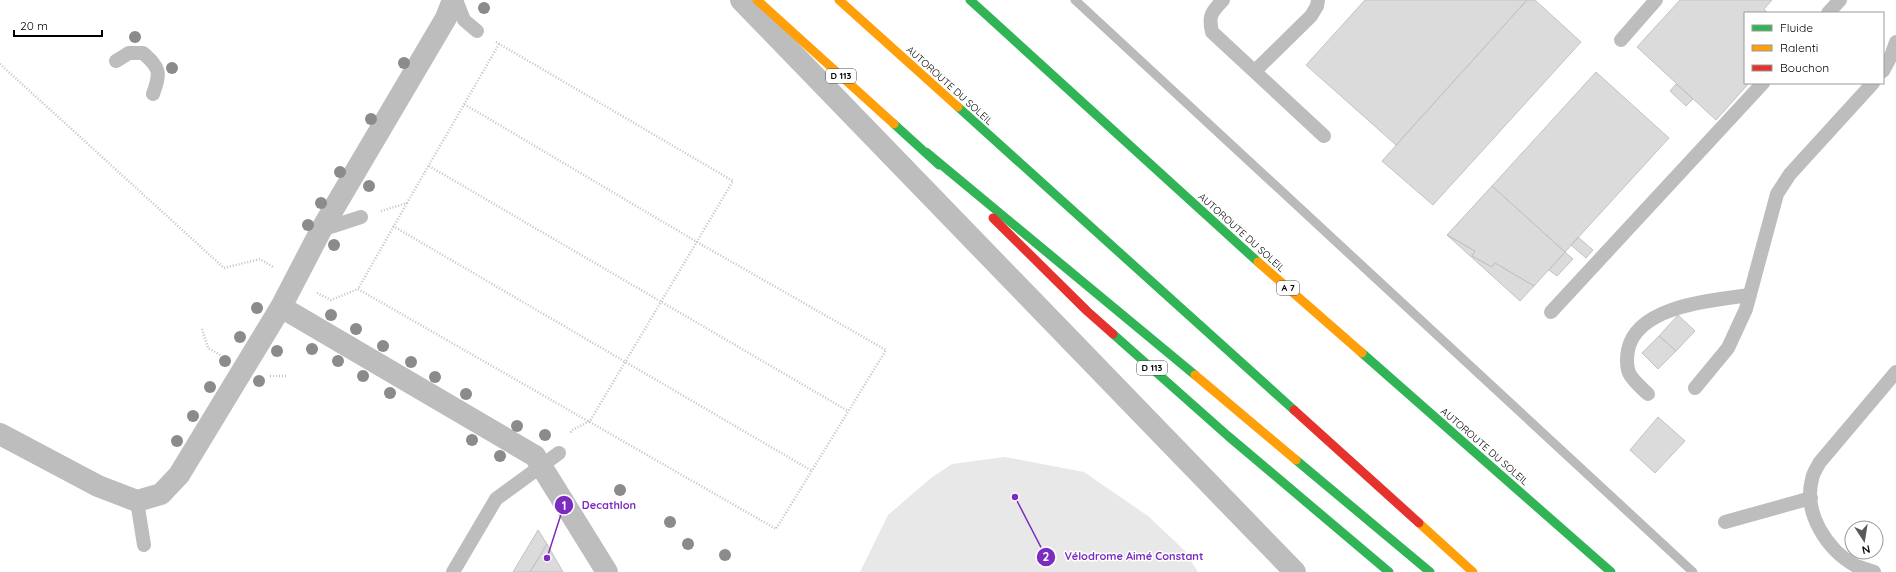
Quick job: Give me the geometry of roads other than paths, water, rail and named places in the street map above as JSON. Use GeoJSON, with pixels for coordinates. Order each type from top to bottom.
{"type":"FeatureCollection","features":[{"type":"Feature","properties":{"kind":"main road","name":"D 113"},"geometry":{"type":"LineString","coordinates":[[757,0],[926,152],[1087,311],[1228,436],[1389,572]]}},
{"type":"Feature","properties":{"kind":"main road","name":"AUTOROUTE DU SOLEIL"},"geometry":{"type":"LineString","coordinates":[[839,0],[1473,572]]}},
{"type":"Feature","properties":{"kind":"main road","name":"AUTOROUTE DU SOLEIL"},"geometry":{"type":"LineString","coordinates":[[970,0],[1248,253],[1611,572]]}},
{"type":"Feature","properties":{"kind":"main road"},"geometry":{"type":"LineString","coordinates":[[926,152],[1101,296],[1430,572]]}},
{"type":"Feature","properties":{"kind":"street"},"geometry":{"type":"LineString","coordinates":[[0,434],[98,486],[137,501],[161,494],[179,475],[281,307],[321,230],[446,18],[453,0]]}},
{"type":"Feature","properties":{"kind":"street"},"geometry":{"type":"LineString","coordinates":[[740,0],[1295,572]]}},
{"type":"Feature","properties":{"kind":"street"},"geometry":{"type":"LineString","coordinates":[[281,307],[535,456],[551,459],[607,572]]}},
{"type":"Feature","properties":{"kind":"lane"},"geometry":{"type":"LineString","coordinates":[[456,0],[464,20],[477,31]]}},
{"type":"Feature","properties":{"kind":"lane"},"geometry":{"type":"LineString","coordinates":[[1223,0],[1213,11],[1210,21],[1212,32],[1324,136]]}},
{"type":"Feature","properties":{"kind":"lane"},"geometry":{"type":"LineString","coordinates":[[1254,71],[1311,16],[1317,6],[1318,0]]}},
{"type":"Feature","properties":{"kind":"lane"},"geometry":{"type":"LineString","coordinates":[[1621,40],[1656,0]]}},
{"type":"Feature","properties":{"kind":"lane"},"geometry":{"type":"LineString","coordinates":[[1829,12],[1840,0]]}},
{"type":"Feature","properties":{"kind":"lane"},"geometry":{"type":"LineString","coordinates":[[1884,69],[1896,42]]}},
{"type":"Feature","properties":{"kind":"lane"},"geometry":{"type":"LineString","coordinates":[[116,61],[129,53],[143,53],[156,64],[158,79],[153,94]]}},
{"type":"Feature","properties":{"kind":"lane"},"geometry":{"type":"LineString","coordinates":[[1551,312],[1762,84]]}},
{"type":"Feature","properties":{"kind":"lane"},"geometry":{"type":"LineString","coordinates":[[1695,388],[1728,348],[1746,310],[1777,194],[1790,174],[1872,84]]}},
{"type":"Feature","properties":{"kind":"lane"},"geometry":{"type":"LineString","coordinates":[[321,230],[361,217]]}},
{"type":"Feature","properties":{"kind":"lane"},"geometry":{"type":"LineString","coordinates":[[1648,394],[1629,377],[1626,361],[1630,344],[1644,325],[1668,311],[1693,303],[1750,295]]}},
{"type":"Feature","properties":{"kind":"lane"},"geometry":{"type":"LineString","coordinates":[[1874,572],[1856,566],[1831,545],[1821,532],[1814,517],[1811,498],[1812,479],[1820,462],[1896,372]]}},
{"type":"Feature","properties":{"kind":"lane"},"geometry":{"type":"LineString","coordinates":[[453,572],[496,499],[551,459]]}},
{"type":"Feature","properties":{"kind":"lane"},"geometry":{"type":"LineString","coordinates":[[1725,522],[1811,498]]}},
{"type":"Feature","properties":{"kind":"lane"},"geometry":{"type":"LineString","coordinates":[[137,501],[144,546]]}},
{"type":"Feature","properties":{"kind":"waterway"},"geometry":{"type":"LineString","coordinates":[[1075,0],[1693,572]]}},
{"type":"Feature","properties":{"kind":"place","name":"Vélodrome Aimé Constant"},"geometry":{"type":"Point","coordinates":[1015,497]}},
{"type":"Feature","properties":{"kind":"place","name":"Decathlon"},"geometry":{"type":"Point","coordinates":[547,558]}}]}
